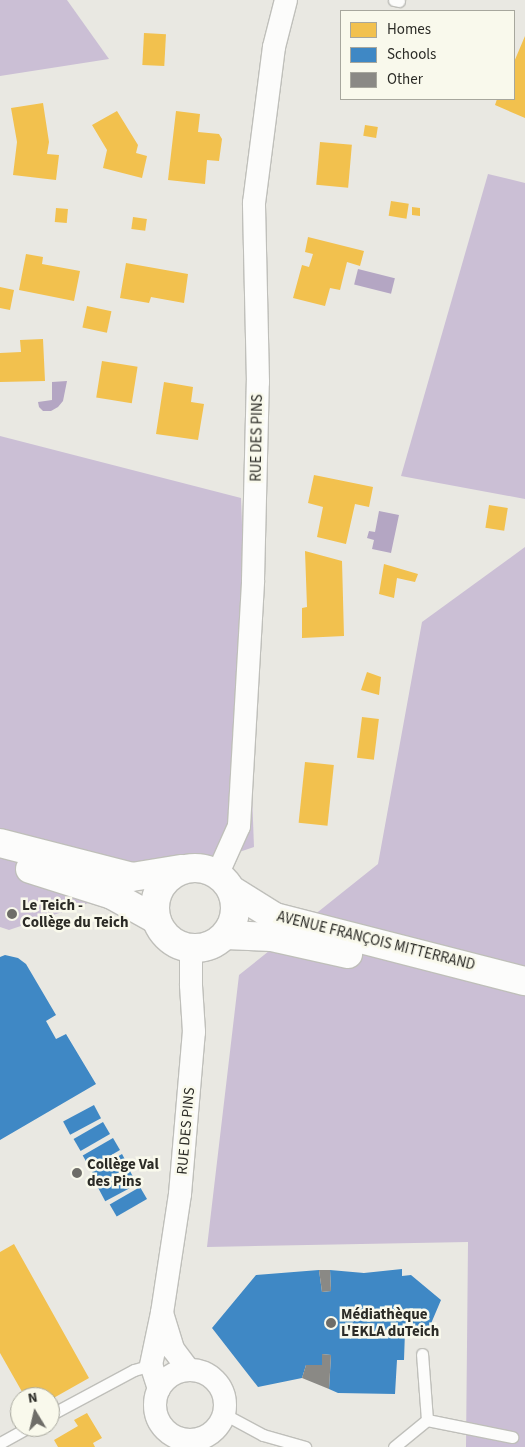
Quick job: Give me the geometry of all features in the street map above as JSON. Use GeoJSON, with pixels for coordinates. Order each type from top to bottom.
{"type":"FeatureCollection","features":[{"type":"Feature","properties":{"kind":"main road"},"geometry":{"type":"LineString","coordinates":[[0,843],[132,876],[182,869],[206,868],[225,882],[236,914],[226,935],[206,947],[182,946],[171,940],[162,931],[157,920],[155,908],[159,890],[171,875],[182,869]]}},
{"type":"Feature","properties":{"kind":"main road"},"geometry":{"type":"LineString","coordinates":[[0,861],[112,895],[157,920]]}},
{"type":"Feature","properties":{"kind":"main road","name":"AVENUE FRANÇOIS MITTERRAND"},"geometry":{"type":"LineString","coordinates":[[225,882],[275,917],[525,981]]}},
{"type":"Feature","properties":{"kind":"main road","name":"AVENUE FRANÇOIS MITTERRAND"},"geometry":{"type":"LineString","coordinates":[[226,935],[272,937],[525,994]]}},
{"type":"Feature","properties":{"kind":"street","name":"RUE DES PINS"},"geometry":{"type":"LineString","coordinates":[[225,882],[239,826],[254,540],[258,382],[254,203],[274,47],[286,0]]}},
{"type":"Feature","properties":{"kind":"street","name":"RUE DES PINS"},"geometry":{"type":"LineString","coordinates":[[151,1365],[162,1313],[183,1160],[194,1032],[191,958],[194,948]]}},
{"type":"Feature","properties":{"kind":"street","name":"RUE DES PINS"},"geometry":{"type":"LineString","coordinates":[[162,1313],[174,1349],[189,1370]]}},
{"type":"Feature","properties":{"kind":"street"},"geometry":{"type":"LineString","coordinates":[[151,1365],[159,1389]]}},
{"type":"Feature","properties":{"kind":"street"},"geometry":{"type":"LineString","coordinates":[[189,1370],[209,1375],[217,1382],[224,1398],[224,1414],[216,1429],[202,1438],[167,1440],[156,1413],[155,1401],[159,1389],[175,1373],[189,1370]]}},
{"type":"Feature","properties":{"kind":"lane"},"geometry":{"type":"LineString","coordinates":[[422,1354],[427,1420]]}},
{"type":"Feature","properties":{"kind":"lane"},"geometry":{"type":"LineString","coordinates":[[60,1411],[134,1370],[151,1365]]}},
{"type":"Feature","properties":{"kind":"lane"},"geometry":{"type":"LineString","coordinates":[[224,1414],[264,1435],[305,1447]]}},
{"type":"Feature","properties":{"kind":"lane"},"geometry":{"type":"LineString","coordinates":[[427,1420],[512,1437]]}},
{"type":"Feature","properties":{"kind":"lane"},"geometry":{"type":"LineString","coordinates":[[394,1447],[427,1420]]}},
{"type":"Feature","properties":{"kind":"shaded area"},"geometry":{"type":"Polygon","coordinates":[[[0,0],[67,0],[109,59],[0,76],[0,0]]]}},
{"type":"Feature","properties":{"kind":"shaded area"},"geometry":{"type":"Polygon","coordinates":[[[488,174],[525,183],[525,499],[401,476],[488,174]]]}},
{"type":"Feature","properties":{"kind":"shaded area"},"geometry":{"type":"Polygon","coordinates":[[[358,269],[395,278],[391,294],[354,285],[358,269]]]}},
{"type":"Feature","properties":{"kind":"shaded area"},"geometry":{"type":"Polygon","coordinates":[[[67,381],[63,401],[51,411],[43,411],[39,407],[38,402],[52,400],[52,382],[67,381]]]}},
{"type":"Feature","properties":{"kind":"shaded area"},"geometry":{"type":"Polygon","coordinates":[[[0,436],[241,498],[254,847],[9,930],[0,927],[0,436]]]}},
{"type":"Feature","properties":{"kind":"shaded area"},"geometry":{"type":"Polygon","coordinates":[[[379,511],[399,515],[391,553],[372,549],[374,540],[367,538],[369,531],[375,532],[379,511]]]}},
{"type":"Feature","properties":{"kind":"shaded area"},"geometry":{"type":"Polygon","coordinates":[[[525,547],[525,1447],[466,1447],[468,1242],[207,1247],[239,975],[378,864],[422,622],[525,547]]]}},
{"type":"Feature","properties":{"kind":"building: Homes"},"geometry":{"type":"Polygon","coordinates":[[[144,33],[166,34],[164,66],[142,65],[144,33]]]}},
{"type":"Feature","properties":{"kind":"building: Homes"},"geometry":{"type":"Polygon","coordinates":[[[525,36],[525,118],[495,105],[497,100],[515,100],[515,60],[525,36]]]}},
{"type":"Feature","properties":{"kind":"building: Homes"},"geometry":{"type":"Polygon","coordinates":[[[43,103],[49,142],[47,154],[59,155],[56,180],[13,175],[17,142],[11,108],[43,103]]]}},
{"type":"Feature","properties":{"kind":"building: Homes"},"geometry":{"type":"Polygon","coordinates":[[[117,111],[138,145],[136,153],[147,156],[142,178],[103,168],[107,150],[92,125],[117,111]]]}},
{"type":"Feature","properties":{"kind":"building: Homes"},"geometry":{"type":"Polygon","coordinates":[[[176,111],[200,114],[198,132],[219,134],[222,139],[219,161],[207,160],[205,184],[168,180],[176,111]]]}},
{"type":"Feature","properties":{"kind":"building: Homes"},"geometry":{"type":"Polygon","coordinates":[[[365,125],[378,127],[376,138],[363,136],[365,125]]]}},
{"type":"Feature","properties":{"kind":"building: Homes"},"geometry":{"type":"Polygon","coordinates":[[[320,142],[352,145],[348,188],[316,185],[320,142]]]}},
{"type":"Feature","properties":{"kind":"building: Homes"},"geometry":{"type":"Polygon","coordinates":[[[391,201],[409,204],[406,219],[389,216],[391,201]]]}},
{"type":"Feature","properties":{"kind":"building: Homes"},"geometry":{"type":"Polygon","coordinates":[[[412,207],[420,208],[420,216],[412,215],[412,207]]]}},
{"type":"Feature","properties":{"kind":"building: Homes"},"geometry":{"type":"Polygon","coordinates":[[[56,208],[68,209],[67,223],[55,222],[56,208]]]}},
{"type":"Feature","properties":{"kind":"building: Homes"},"geometry":{"type":"Polygon","coordinates":[[[133,217],[147,219],[145,231],[131,229],[133,217]]]}},
{"type":"Feature","properties":{"kind":"building: Homes"},"geometry":{"type":"Polygon","coordinates":[[[308,237],[364,251],[360,266],[347,262],[340,290],[330,288],[325,306],[293,298],[302,265],[309,267],[313,254],[305,252],[308,237]]]}},
{"type":"Feature","properties":{"kind":"building: Homes"},"geometry":{"type":"Polygon","coordinates":[[[26,254],[43,257],[42,264],[80,271],[74,301],[19,290],[26,254]]]}},
{"type":"Feature","properties":{"kind":"building: Homes"},"geometry":{"type":"Polygon","coordinates":[[[126,263],[188,274],[184,303],[151,297],[149,303],[120,298],[126,263]]]}},
{"type":"Feature","properties":{"kind":"building: Homes"},"geometry":{"type":"Polygon","coordinates":[[[0,287],[14,290],[10,310],[0,308],[0,287]]]}},
{"type":"Feature","properties":{"kind":"building: Homes"},"geometry":{"type":"Polygon","coordinates":[[[87,306],[111,311],[107,333],[82,328],[87,306]]]}},
{"type":"Feature","properties":{"kind":"building: Homes"},"geometry":{"type":"Polygon","coordinates":[[[43,339],[45,381],[0,382],[0,353],[21,352],[20,340],[43,339]]]}},
{"type":"Feature","properties":{"kind":"building: Homes"},"geometry":{"type":"Polygon","coordinates":[[[102,361],[138,367],[132,403],[96,398],[102,361]]]}},
{"type":"Feature","properties":{"kind":"building: Homes"},"geometry":{"type":"Polygon","coordinates":[[[164,382],[193,387],[191,402],[204,404],[198,440],[156,434],[164,382]]]}},
{"type":"Feature","properties":{"kind":"building: Homes"},"geometry":{"type":"Polygon","coordinates":[[[314,475],[373,487],[369,507],[355,504],[346,544],[317,537],[323,507],[308,503],[314,475]]]}},
{"type":"Feature","properties":{"kind":"building: Homes"},"geometry":{"type":"Polygon","coordinates":[[[489,505],[508,508],[504,531],[485,528],[489,505]]]}},
{"type":"Feature","properties":{"kind":"building: Homes"},"geometry":{"type":"Polygon","coordinates":[[[305,551],[342,561],[344,636],[302,638],[302,608],[307,607],[305,551]]]}},
{"type":"Feature","properties":{"kind":"building: Homes"},"geometry":{"type":"Polygon","coordinates":[[[384,564],[418,574],[415,582],[397,578],[394,598],[379,594],[384,564]]]}},
{"type":"Feature","properties":{"kind":"building: Homes"},"geometry":{"type":"Polygon","coordinates":[[[367,672],[381,677],[379,695],[361,690],[367,672]]]}},
{"type":"Feature","properties":{"kind":"building: Homes"},"geometry":{"type":"Polygon","coordinates":[[[362,717],[379,719],[374,760],[357,758],[362,717]]]}},
{"type":"Feature","properties":{"kind":"building: Homes"},"geometry":{"type":"Polygon","coordinates":[[[305,762],[334,765],[327,826],[299,823],[305,762]]]}},
{"type":"Feature","properties":{"kind":"building: Homes"},"geometry":{"type":"Polygon","coordinates":[[[14,1244],[89,1378],[60,1394],[60,1387],[19,1387],[0,1353],[0,1252],[14,1244]]]}},
{"type":"Feature","properties":{"kind":"building: Homes"},"geometry":{"type":"Polygon","coordinates":[[[87,1413],[102,1438],[93,1443],[95,1447],[58,1447],[54,1440],[78,1426],[74,1420],[87,1413]]]}},
{"type":"Feature","properties":{"kind":"building: Schools"},"geometry":{"type":"Polygon","coordinates":[[[5,955],[18,958],[26,964],[56,1015],[46,1021],[56,1039],[66,1034],[96,1084],[0,1140],[0,957],[5,955]]]}},
{"type":"Feature","properties":{"kind":"building: Schools"},"geometry":{"type":"Polygon","coordinates":[[[94,1105],[101,1118],[70,1135],[63,1121],[94,1105]]]}},
{"type":"Feature","properties":{"kind":"building: Schools"},"geometry":{"type":"Polygon","coordinates":[[[103,1122],[110,1134],[81,1151],[74,1139],[103,1122]]]}},
{"type":"Feature","properties":{"kind":"building: Schools"},"geometry":{"type":"Polygon","coordinates":[[[113,1138],[120,1150],[90,1168],[83,1156],[113,1138]]]}},
{"type":"Feature","properties":{"kind":"building: Schools"},"geometry":{"type":"Polygon","coordinates":[[[122,1154],[129,1167],[99,1183],[92,1172],[122,1154]]]}},
{"type":"Feature","properties":{"kind":"building: Schools"},"geometry":{"type":"Polygon","coordinates":[[[130,1171],[137,1184],[105,1201],[98,1188],[130,1171]]]}},
{"type":"Feature","properties":{"kind":"building: Schools"},"geometry":{"type":"Polygon","coordinates":[[[140,1187],[147,1199],[117,1217],[110,1204],[140,1187]]]}},
{"type":"Feature","properties":{"kind":"building: Schools"},"geometry":{"type":"Polygon","coordinates":[[[402,1269],[402,1276],[411,1275],[441,1300],[427,1333],[405,1331],[404,1360],[397,1360],[395,1394],[338,1393],[329,1389],[331,1355],[322,1354],[322,1365],[306,1365],[302,1378],[258,1387],[212,1328],[256,1275],[319,1270],[322,1292],[331,1291],[330,1270],[364,1273],[402,1269]]]}},
{"type":"Feature","properties":{"kind":"building: Other"},"geometry":{"type":"Polygon","coordinates":[[[319,1270],[330,1270],[331,1291],[322,1292],[319,1270]]]}},
{"type":"Feature","properties":{"kind":"building: Other"},"geometry":{"type":"Polygon","coordinates":[[[322,1354],[331,1355],[329,1389],[302,1378],[306,1365],[322,1365],[322,1354]]]}},
{"type":"Feature","properties":{"kind":"place","name":"Le Teich - Collège du Teich"},"geometry":{"type":"Point","coordinates":[12,914]}},
{"type":"Feature","properties":{"kind":"place","name":"Collège Val des Pins"},"geometry":{"type":"Point","coordinates":[77,1173]}},
{"type":"Feature","properties":{"kind":"place","name":"Médiathèque L'EKLA duTeich"},"geometry":{"type":"Point","coordinates":[331,1323]}}]}
